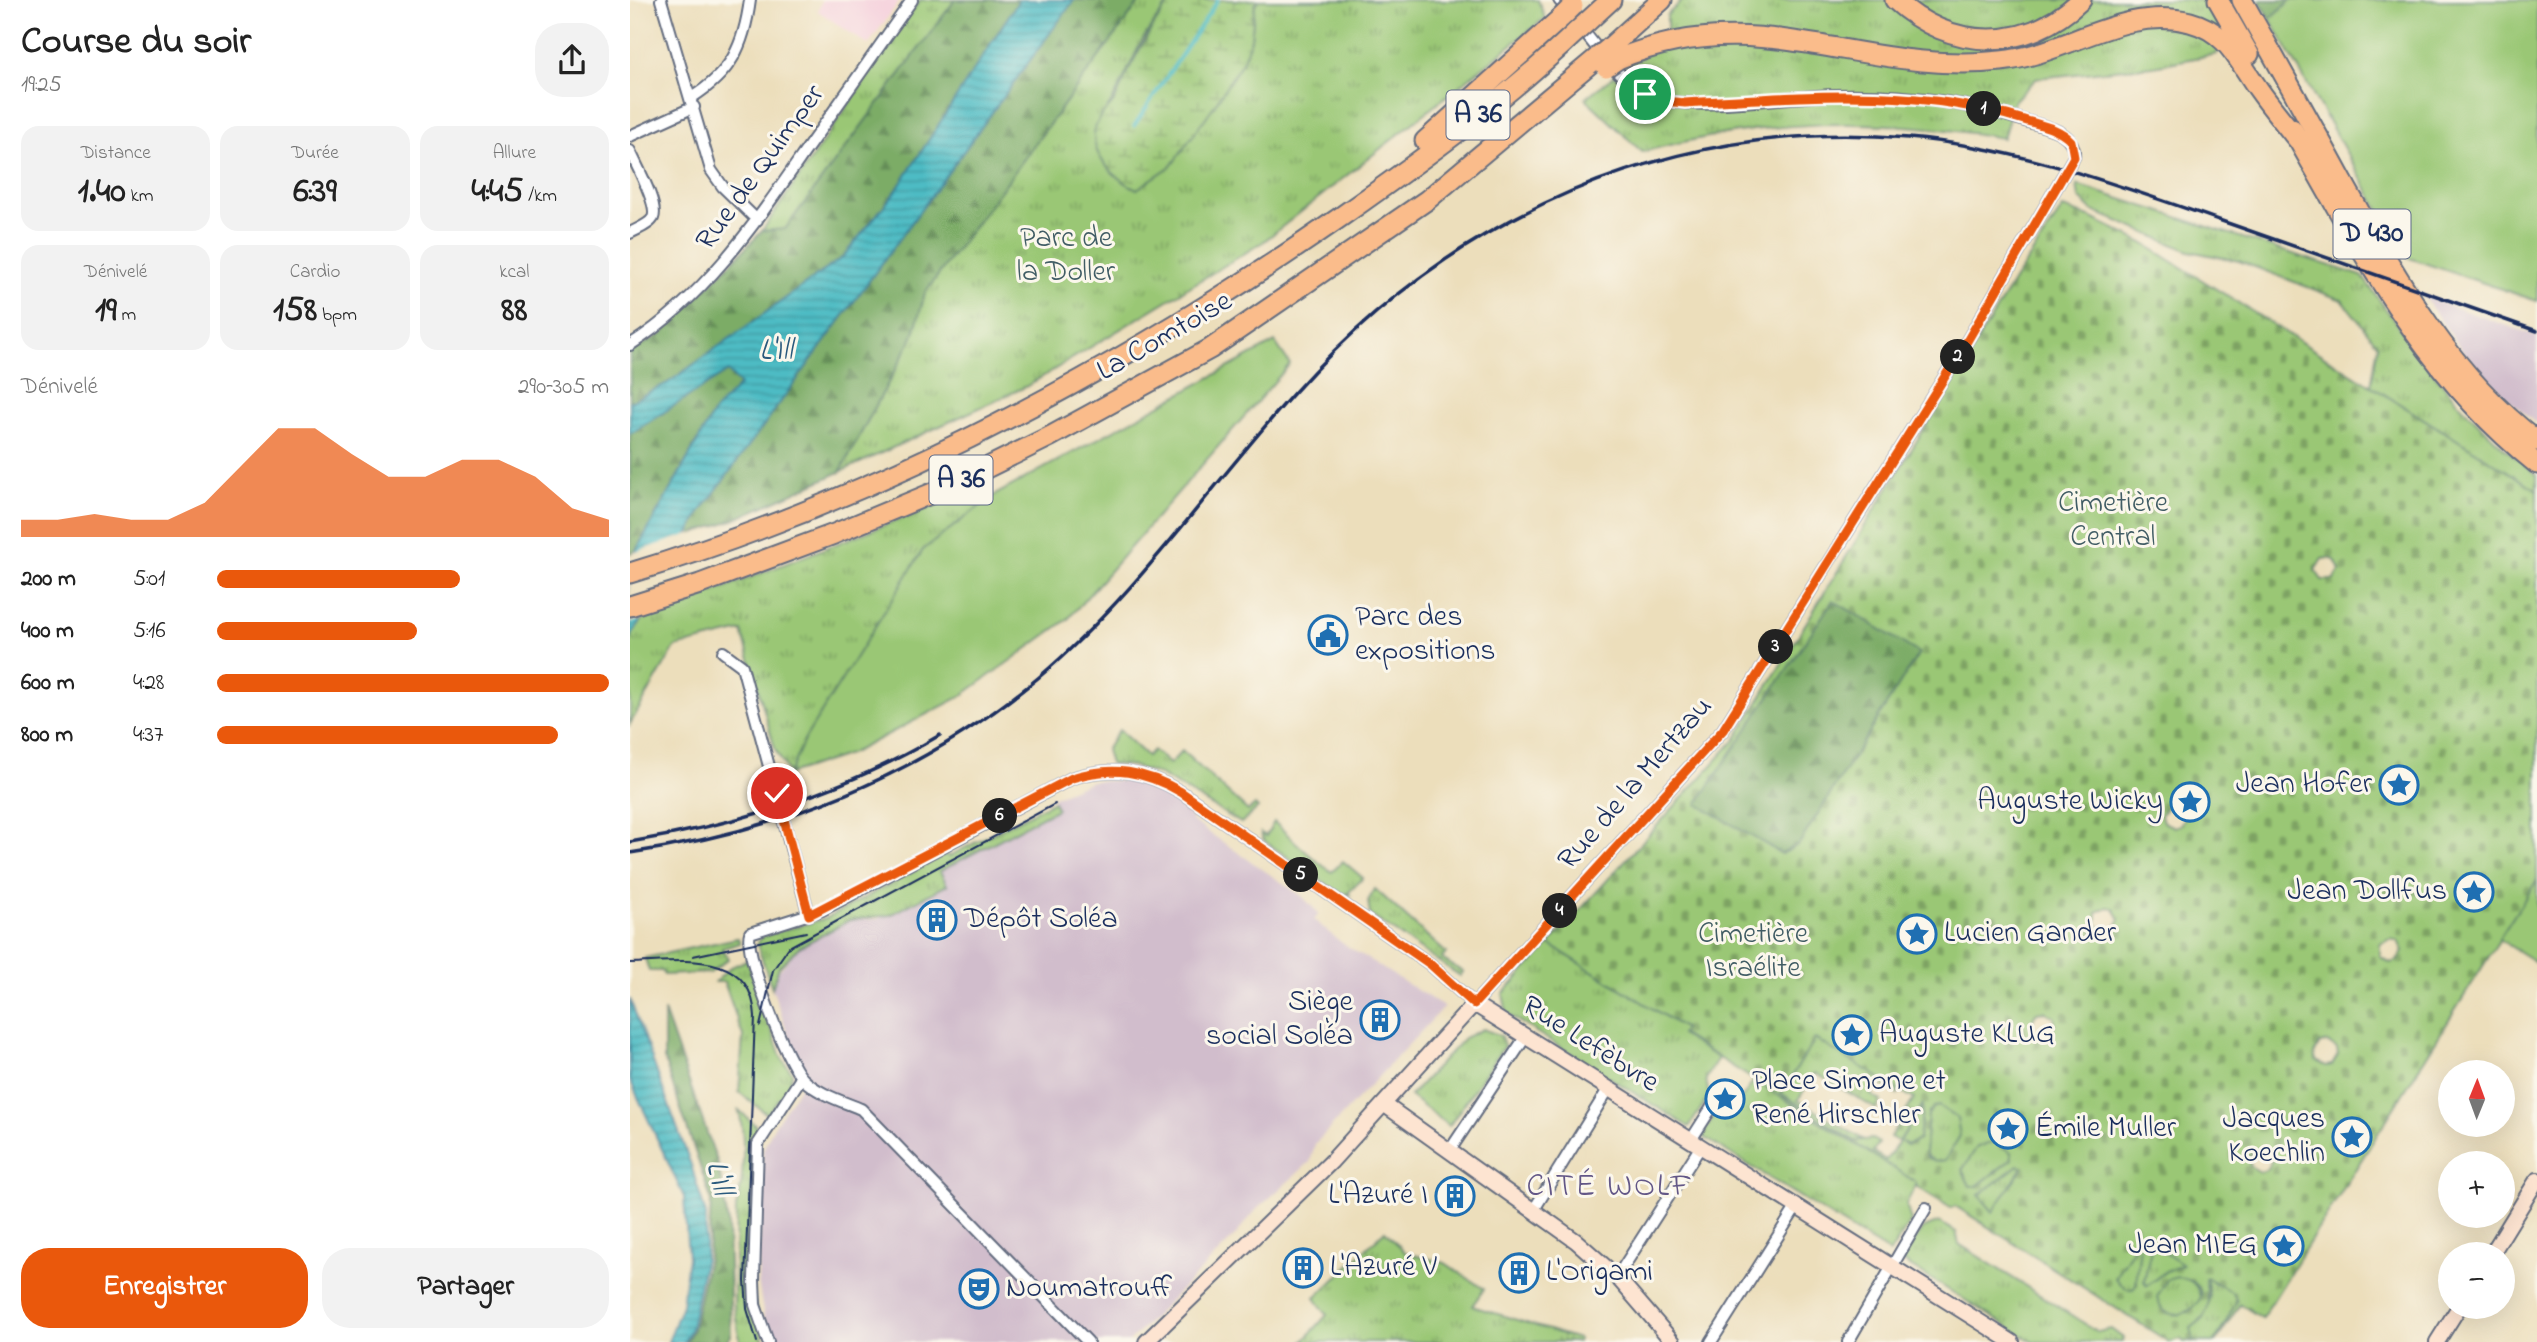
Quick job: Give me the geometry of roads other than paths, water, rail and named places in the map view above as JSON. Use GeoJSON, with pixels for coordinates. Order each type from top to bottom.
{"type":"FeatureCollection","features":[{"type":"Feature","properties":{"kind":"highway","name":"La Comtoise"},"geometry":{"type":"LineString","coordinates":[[630,573],[825,503],[944,451],[1118,361],[1205,307],[1376,192],[1473,120],[1611,0]]}},
{"type":"Feature","properties":{"kind":"highway","name":"La Comtoise"},"geometry":{"type":"LineString","coordinates":[[630,607],[700,584],[954,484],[1210,349],[1369,243],[1608,58],[1661,0]]}},
{"type":"Feature","properties":{"kind":"highway"},"geometry":{"type":"LineString","coordinates":[[1895,0],[1935,29],[1965,37],[1990,39],[2013,37],[2044,26],[2081,0]]}},
{"type":"Feature","properties":{"kind":"highway","name":"D 430"},"geometry":{"type":"LineString","coordinates":[[2218,0],[2386,294],[2425,350],[2479,413],[2537,464]]}},
{"type":"Feature","properties":{"kind":"highway","name":"D 430"},"geometry":{"type":"LineString","coordinates":[[2242,0],[2407,295],[2431,330],[2497,408],[2537,441]]}},
{"type":"Feature","properties":{"kind":"highway"},"geometry":{"type":"LineString","coordinates":[[1376,192],[1408,155],[1470,102],[1569,6]]}},
{"type":"Feature","properties":{"kind":"highway"},"geometry":{"type":"LineString","coordinates":[[1608,58],[1682,26],[1734,17]]}},
{"type":"Feature","properties":{"kind":"highway"},"geometry":{"type":"LineString","coordinates":[[1791,21],[1924,57],[1976,63],[2031,55],[2133,22],[2173,19],[2191,23],[2209,29],[2231,46],[2258,89],[2298,140]]}},
{"type":"Feature","properties":{"kind":"main road","name":"Rue Lefèbvre"},"geometry":{"type":"LineString","coordinates":[[1474,1004],[2012,1342]]}},
{"type":"Feature","properties":{"kind":"main road","name":"Rue de la Mertzau"},"geometry":{"type":"LineString","coordinates":[[1146,1342],[1385,1105],[1474,1004]]}},
{"type":"Feature","properties":{"kind":"main road"},"geometry":{"type":"LineString","coordinates":[[1385,1105],[1533,1211],[1617,1277],[1673,1342]]}},
{"type":"Feature","properties":{"kind":"main road"},"geometry":{"type":"LineString","coordinates":[[2499,1242],[2535,1186]]}},
{"type":"Feature","properties":{"kind":"main road"},"geometry":{"type":"LineString","coordinates":[[2437,1342],[2451,1319]]}},
{"type":"Feature","properties":{"kind":"street"},"geometry":{"type":"LineString","coordinates":[[661,0],[714,176],[757,220]]}},
{"type":"Feature","properties":{"kind":"street"},"geometry":{"type":"LineString","coordinates":[[630,136],[692,102],[727,70],[739,46],[750,0]]}},
{"type":"Feature","properties":{"kind":"street","name":"Rue de Quimper"},"geometry":{"type":"LineString","coordinates":[[630,345],[704,287],[757,220],[912,0]]}},
{"type":"Feature","properties":{"kind":"street","name":"Rue de la Mertzau"},"geometry":{"type":"LineString","coordinates":[[1474,1004],[1723,730],[1959,355],[2063,181],[2074,157],[2074,146],[2067,137],[2015,117],[1962,105],[1859,95],[1685,103],[1654,98],[1629,82],[1569,6]]}},
{"type":"Feature","properties":{"kind":"street"},"geometry":{"type":"LineString","coordinates":[[630,151],[655,206],[654,216],[649,222],[630,233]]}},
{"type":"Feature","properties":{"kind":"street"},"geometry":{"type":"LineString","coordinates":[[723,652],[742,666],[809,915]]}},
{"type":"Feature","properties":{"kind":"street","name":"Rue Lefèbvre"},"geometry":{"type":"LineString","coordinates":[[801,1078],[786,1056],[748,941],[755,929],[809,915],[1072,778],[1099,770],[1130,771],[1155,778],[1181,792],[1430,964],[1474,1004]]}},
{"type":"Feature","properties":{"kind":"street"},"geometry":{"type":"LineString","coordinates":[[1450,1150],[1526,1036]]}},
{"type":"Feature","properties":{"kind":"street"},"geometry":{"type":"LineString","coordinates":[[768,1342],[755,1305],[758,1144],[801,1078],[821,1091],[861,1109],[1088,1342]]}},
{"type":"Feature","properties":{"kind":"street"},"geometry":{"type":"LineString","coordinates":[[1617,1277],[1696,1143],[1726,1085]]}},
{"type":"Feature","properties":{"kind":"street"},"geometry":{"type":"LineString","coordinates":[[1533,1211],[1609,1088]]}},
{"type":"Feature","properties":{"kind":"street"},"geometry":{"type":"LineString","coordinates":[[1711,1342],[1797,1206]]}},
{"type":"Feature","properties":{"kind":"street"},"geometry":{"type":"LineString","coordinates":[[1848,1342],[1926,1208]]}},
{"type":"Feature","properties":{"kind":"water","name":"L'Ill"},"geometry":{"type":"Polygon","coordinates":[[[1019,0],[1074,0],[701,511],[630,639],[630,562],[715,410],[740,385],[728,371],[630,434],[630,402],[668,383],[843,257],[896,191],[1019,0]]]}},
{"type":"Feature","properties":{"kind":"water","name":"L'Ill"},"geometry":{"type":"Polygon","coordinates":[[[630,999],[691,1165],[706,1215],[705,1258],[691,1328],[684,1342],[668,1342],[682,1305],[688,1258],[684,1197],[630,1080],[630,999]]]}},
{"type":"Feature","properties":{"kind":"waterway"},"geometry":{"type":"LineString","coordinates":[[1134,126],[1218,0]]}},
{"type":"Feature","properties":{"kind":"tram line"},"geometry":{"type":"LineString","coordinates":[[760,1026],[773,970],[789,947],[1055,804]]}},
{"type":"Feature","properties":{"kind":"tram line"},"geometry":{"type":"LineString","coordinates":[[693,956],[806,932]]}},
{"type":"Feature","properties":{"kind":"tram line"},"geometry":{"type":"LineString","coordinates":[[630,963],[709,963],[741,978],[750,994],[755,1016],[745,1281],[747,1309],[757,1342]]}},
{"type":"Feature","properties":{"kind":"railway"},"geometry":{"type":"LineString","coordinates":[[630,853],[740,830],[794,814],[846,794],[897,771],[946,744],[993,713],[1038,678],[1107,612],[1294,393],[1356,330],[1423,276],[1495,229],[1571,191],[1651,163],[1734,144],[1820,136],[1909,138],[1987,150],[2026,158],[2140,193],[2537,331]]}},
{"type":"Feature","properties":{"kind":"railway"},"geometry":{"type":"LineString","coordinates":[[630,842],[711,826],[790,803],[867,773],[940,735]]}},
{"type":"Feature","properties":{"kind":"place","name":"Parc des expositions"},"geometry":{"type":"Point","coordinates":[1328,635]}},
{"type":"Feature","properties":{"kind":"place","name":"Jean Hofer"},"geometry":{"type":"Point","coordinates":[2399,785]}},
{"type":"Feature","properties":{"kind":"place","name":"Auguste Wicky"},"geometry":{"type":"Point","coordinates":[2190,802]}},
{"type":"Feature","properties":{"kind":"place","name":"Jean Dollfus"},"geometry":{"type":"Point","coordinates":[2474,892]}},
{"type":"Feature","properties":{"kind":"place","name":"Dépôt Soléa"},"geometry":{"type":"Point","coordinates":[937,920]}},
{"type":"Feature","properties":{"kind":"place","name":"Lucien Gander"},"geometry":{"type":"Point","coordinates":[1917,934]}},
{"type":"Feature","properties":{"kind":"place","name":"Siège social Soléa"},"geometry":{"type":"Point","coordinates":[1380,1020]}},
{"type":"Feature","properties":{"kind":"place","name":"Auguste KLUG"},"geometry":{"type":"Point","coordinates":[1852,1035]}},
{"type":"Feature","properties":{"kind":"place","name":"Place Simone et René Hirschler"},"geometry":{"type":"Point","coordinates":[1725,1099]}},
{"type":"Feature","properties":{"kind":"place","name":"Émile Muller"},"geometry":{"type":"Point","coordinates":[2008,1129]}},
{"type":"Feature","properties":{"kind":"place","name":"Jacques Koechlin"},"geometry":{"type":"Point","coordinates":[2352,1137]}},
{"type":"Feature","properties":{"kind":"place","name":"L'Azuré I"},"geometry":{"type":"Point","coordinates":[1455,1196]}},
{"type":"Feature","properties":{"kind":"place","name":"Jean MIEG"},"geometry":{"type":"Point","coordinates":[2284,1246]}},
{"type":"Feature","properties":{"kind":"place","name":"L'Azuré V"},"geometry":{"type":"Point","coordinates":[1303,1268]}},
{"type":"Feature","properties":{"kind":"place","name":"L'Origami"},"geometry":{"type":"Point","coordinates":[1519,1273]}},
{"type":"Feature","properties":{"kind":"place","name":"Noumatrouff"},"geometry":{"type":"Point","coordinates":[979,1289]}},
{"type":"Feature","properties":{"kind":"district","name":"CITÉ WOLF"},"geometry":{"type":"Point","coordinates":[1610,1187]}},
{"type":"Feature","properties":{"kind":"park label","name":"Parc de la Doller"},"geometry":{"type":"Point","coordinates":[1066,256]}},
{"type":"Feature","properties":{"kind":"park label","name":"Cimetière Central"},"geometry":{"type":"Point","coordinates":[2113,521]}},
{"type":"Feature","properties":{"kind":"park label","name":"Cimetière Israélite"},"geometry":{"type":"Point","coordinates":[1753,952]}}]}
